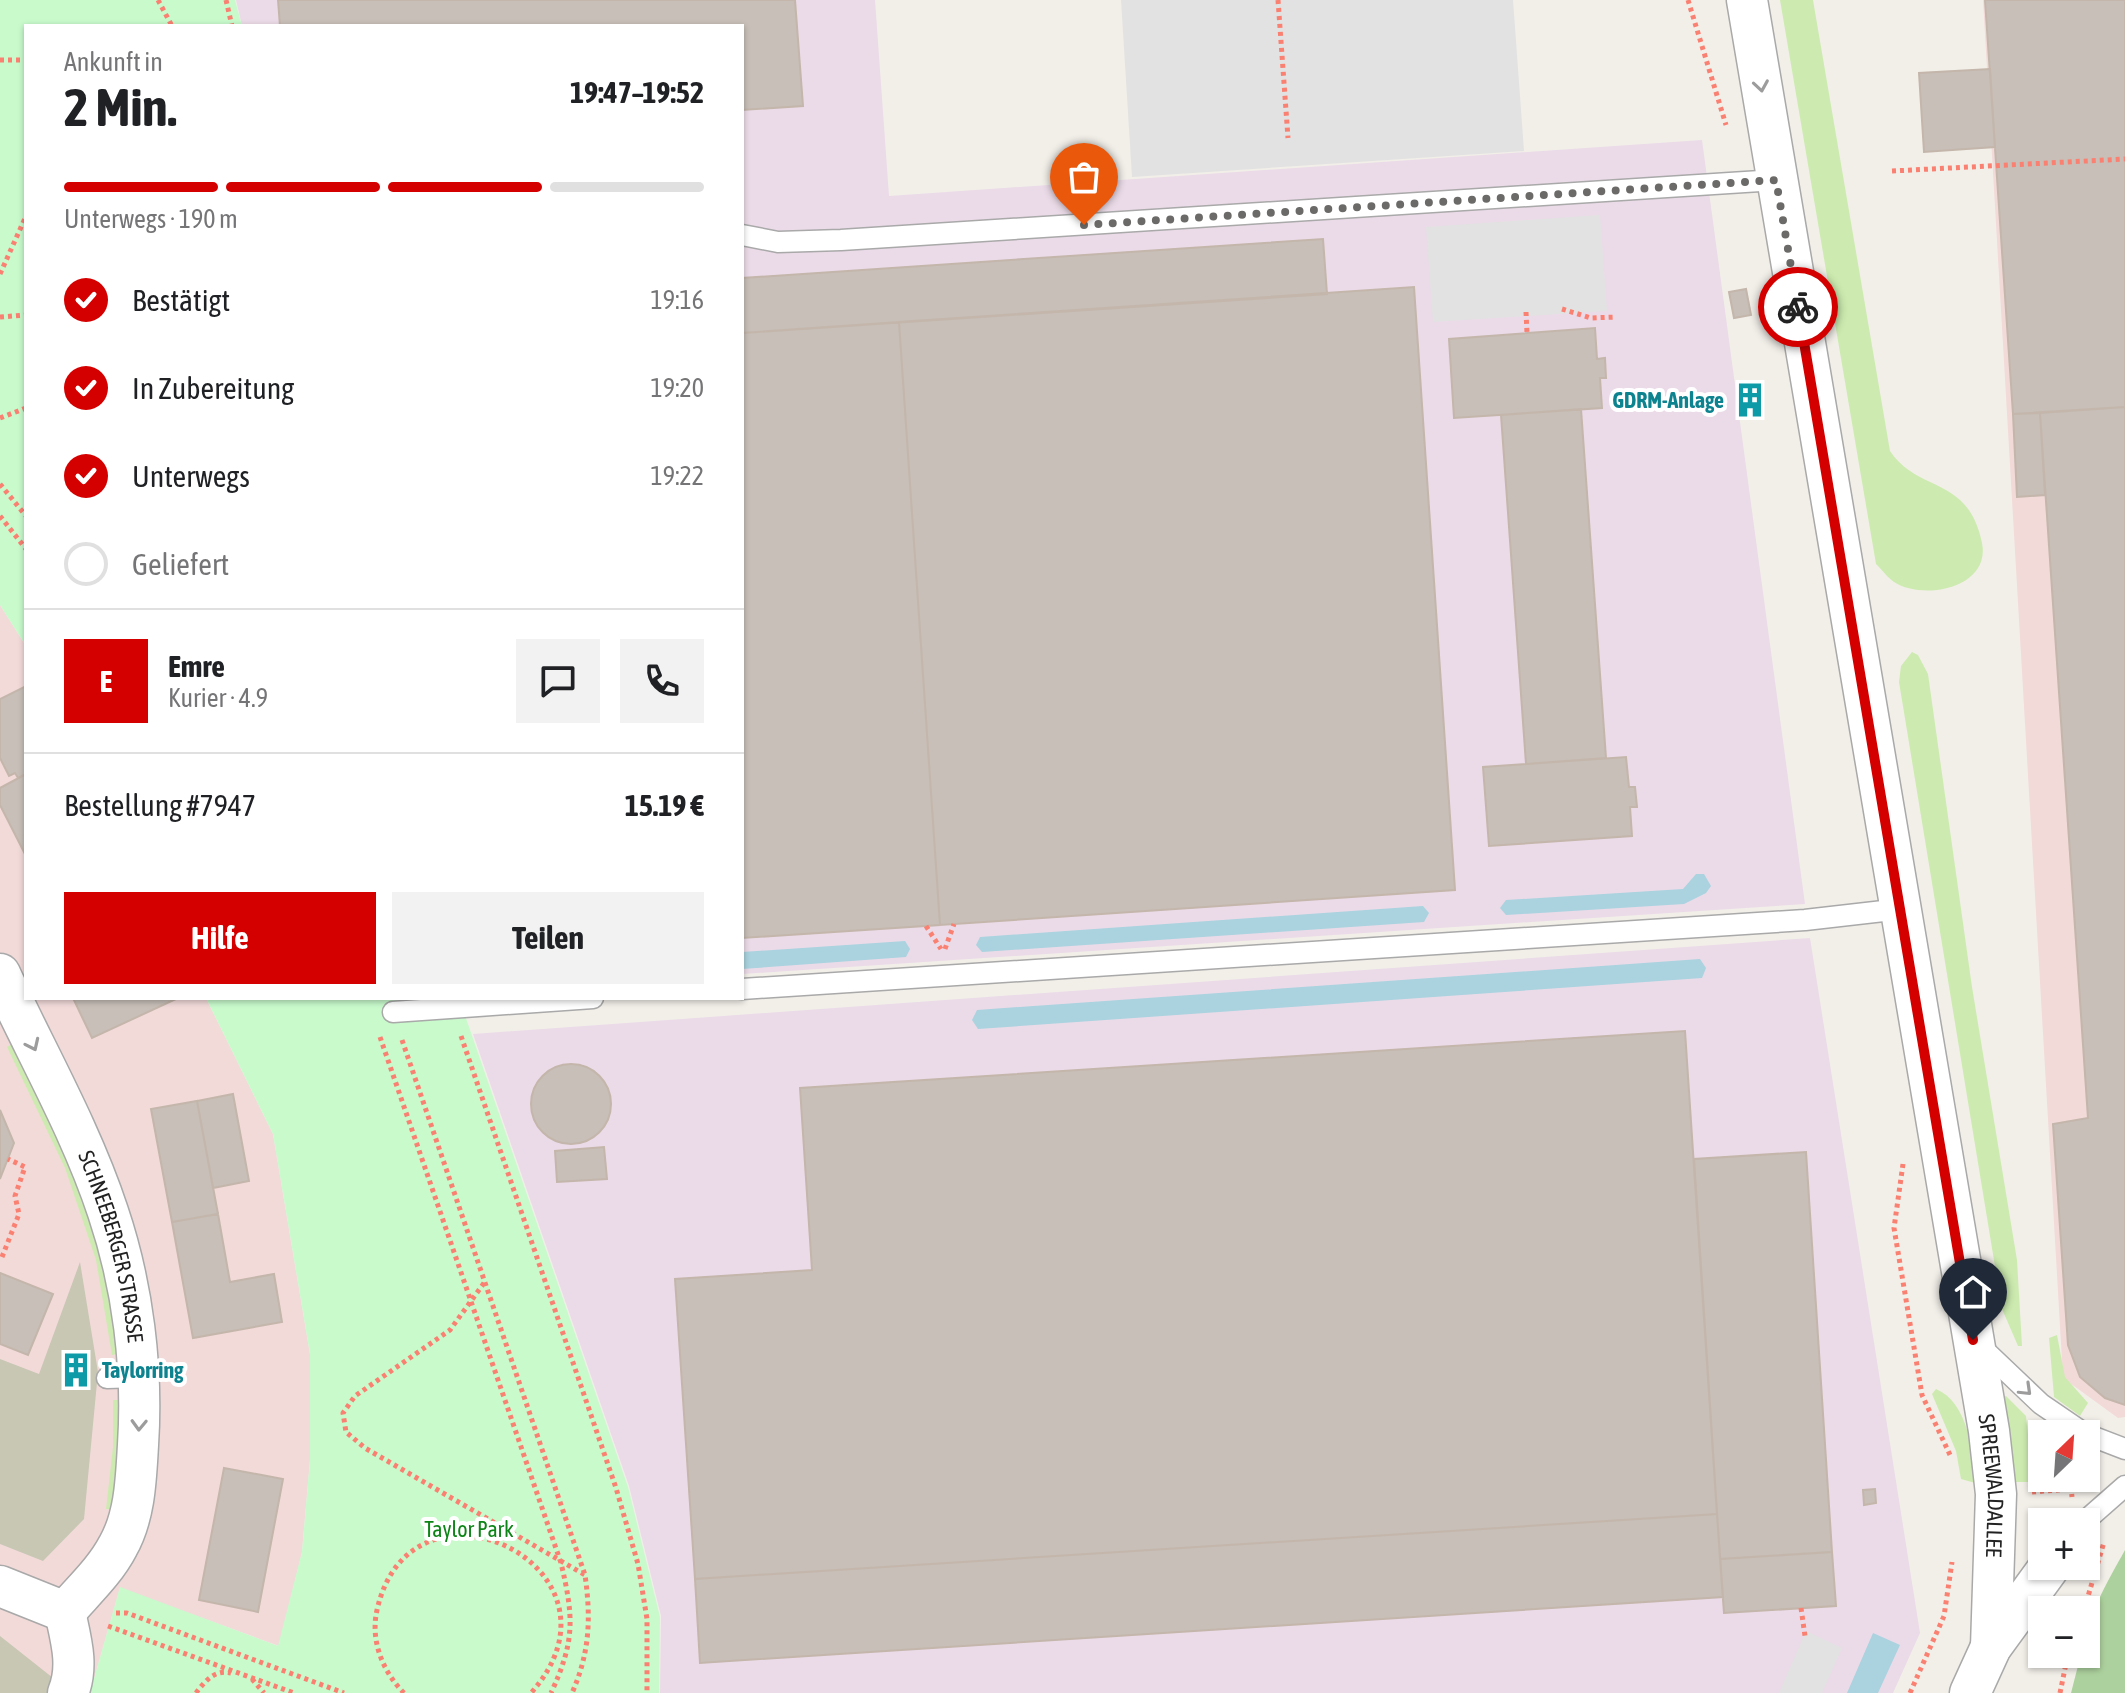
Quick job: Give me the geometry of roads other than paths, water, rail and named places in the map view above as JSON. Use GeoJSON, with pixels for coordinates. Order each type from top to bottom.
{"type":"FeatureCollection","features":[{"type":"Feature","properties":{"kind":"street","name":"SPREEWALDALLEE"},"geometry":{"type":"LineString","coordinates":[[1747,0],[1757,183],[1901,909],[1996,1494],[1991,1647]]}},
{"type":"Feature","properties":{"kind":"street","name":"SCHNEEBERGER STRASSE"},"geometry":{"type":"LineString","coordinates":[[0,974],[89,1161],[108,1209],[129,1299],[123,1378],[136,1477],[130,1518],[119,1546],[65,1612]]}},
{"type":"Feature","properties":{"kind":"street","name":"SPREEWALDALLEE"},"geometry":{"type":"LineString","coordinates":[[1970,1693],[1991,1647],[2040,1580]]}},
{"type":"Feature","properties":{"kind":"street"},"geometry":{"type":"LineString","coordinates":[[0,1586],[65,1612],[74,1656],[74,1675],[68,1693]]}},
{"type":"Feature","properties":{"kind":"lane"},"geometry":{"type":"LineString","coordinates":[[744,235],[778,242],[841,240],[1757,183]]}},
{"type":"Feature","properties":{"kind":"lane"},"geometry":{"type":"LineString","coordinates":[[744,989],[1805,920],[1901,909]]}},
{"type":"Feature","properties":{"kind":"lane"},"geometry":{"type":"LineString","coordinates":[[393,1012],[565,1000]]}},
{"type":"Feature","properties":{"kind":"lane"},"geometry":{"type":"LineString","coordinates":[[1973,1340],[2041,1404],[2065,1420]]}},
{"type":"Feature","properties":{"kind":"lane"},"geometry":{"type":"LineString","coordinates":[[2100,1439],[2125,1449]]}},
{"type":"Feature","properties":{"kind":"lane"},"geometry":{"type":"LineString","coordinates":[[2100,1508],[2125,1486]]}},
{"type":"Feature","properties":{"kind":"water"},"geometry":{"type":"Polygon","coordinates":[[[1696,874],[1704,874],[1711,886],[1706,893],[1684,904],[1506,915],[1500,908],[1506,900],[1683,889],[1696,874]]]}},
{"type":"Feature","properties":{"kind":"water"},"geometry":{"type":"Polygon","coordinates":[[[1423,906],[1429,913],[1424,922],[982,952],[976,945],[980,937],[1423,906]]]}},
{"type":"Feature","properties":{"kind":"water"},"geometry":{"type":"Polygon","coordinates":[[[905,941],[910,949],[906,957],[744,969],[744,952],[905,941]]]}},
{"type":"Feature","properties":{"kind":"water"},"geometry":{"type":"Polygon","coordinates":[[[1700,959],[1706,968],[1702,978],[978,1029],[972,1020],[977,1010],[1700,959]]]}},
{"type":"Feature","properties":{"kind":"water"},"geometry":{"type":"Polygon","coordinates":[[[1873,1633],[1900,1645],[1878,1693],[1847,1693],[1873,1633]]]}},
{"type":"Feature","properties":{"kind":"place","name":"GDRM-Anlage"},"geometry":{"type":"Point","coordinates":[1750,400]}},
{"type":"Feature","properties":{"kind":"place","name":"Taylorring"},"geometry":{"type":"Point","coordinates":[76,1370]}},
{"type":"Feature","properties":{"kind":"park label","name":"Taylor Park"},"geometry":{"type":"Point","coordinates":[469,1529]}}]}
